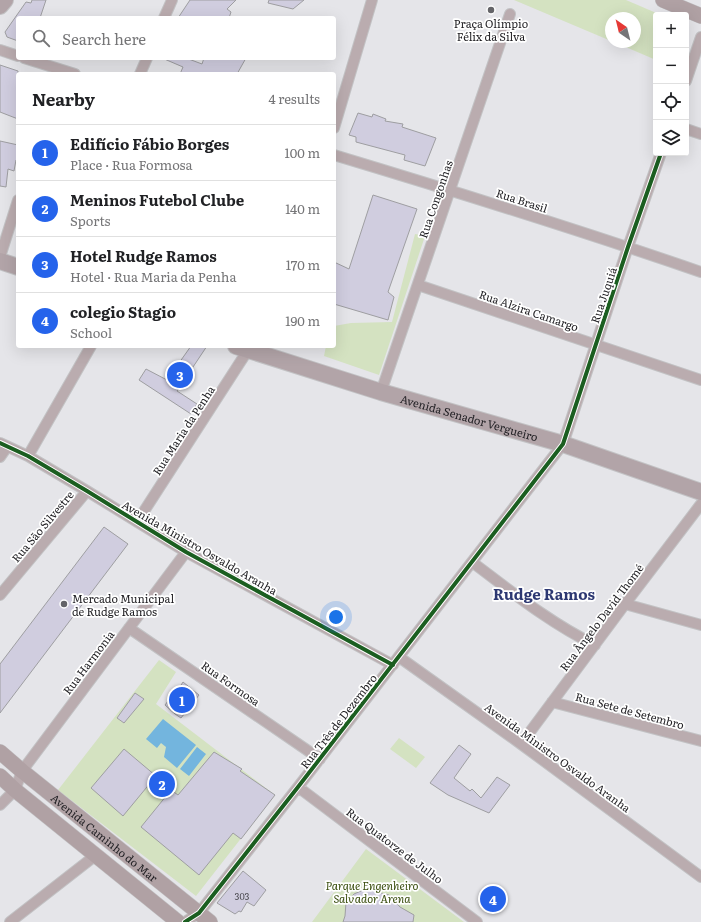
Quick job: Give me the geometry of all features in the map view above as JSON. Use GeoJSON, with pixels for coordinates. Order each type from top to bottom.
{"type":"FeatureCollection","features":[{"type":"Feature","properties":{"kind":"main road"},"geometry":{"type":"LineString","coordinates":[[0,6],[5,0]]}},
{"type":"Feature","properties":{"kind":"main road"},"geometry":{"type":"LineString","coordinates":[[663,0],[701,16]]}},
{"type":"Feature","properties":{"kind":"main road"},"geometry":{"type":"LineString","coordinates":[[0,261],[16,266]]}},
{"type":"Feature","properties":{"kind":"main road","name":"Avenida Senador Vergueiro"},"geometry":{"type":"LineString","coordinates":[[242,348],[382,392],[563,444],[701,492]]}},
{"type":"Feature","properties":{"kind":"main road","name":"Avenida Caminho do Mar"},"geometry":{"type":"LineString","coordinates":[[0,752],[205,917]]}},
{"type":"Feature","properties":{"kind":"main road","name":"Avenida Caminho do Mar"},"geometry":{"type":"LineString","coordinates":[[0,776],[15,790],[178,922]]}},
{"type":"Feature","properties":{"kind":"street"},"geometry":{"type":"LineString","coordinates":[[165,16],[172,0]]}},
{"type":"Feature","properties":{"kind":"street"},"geometry":{"type":"LineString","coordinates":[[336,121],[372,0]]}},
{"type":"Feature","properties":{"kind":"street","name":"Rua Congonhas"},"geometry":{"type":"LineString","coordinates":[[382,392],[510,14]]}},
{"type":"Feature","properties":{"kind":"street"},"geometry":{"type":"LineString","coordinates":[[689,72],[701,37]]}},
{"type":"Feature","properties":{"kind":"street"},"geometry":{"type":"LineString","coordinates":[[0,50],[16,55]]}},
{"type":"Feature","properties":{"kind":"street"},"geometry":{"type":"LineString","coordinates":[[29,60],[59,72]]}},
{"type":"Feature","properties":{"kind":"street"},"geometry":{"type":"LineString","coordinates":[[141,72],[146,60]]}},
{"type":"Feature","properties":{"kind":"street"},"geometry":{"type":"LineString","coordinates":[[689,130],[701,134]]}},
{"type":"Feature","properties":{"kind":"street","name":"Rua Brasil"},"geometry":{"type":"LineString","coordinates":[[336,156],[451,190],[701,272]]}},
{"type":"Feature","properties":{"kind":"street","name":"Rua Juquiá"},"geometry":{"type":"LineString","coordinates":[[563,444],[628,247],[660,156]]}},
{"type":"Feature","properties":{"kind":"street"},"geometry":{"type":"LineString","coordinates":[[0,257],[16,206]]}},
{"type":"Feature","properties":{"kind":"street","name":"Rua Alzira Camargo"},"geometry":{"type":"LineString","coordinates":[[418,285],[701,380]]}},
{"type":"Feature","properties":{"kind":"street"},"geometry":{"type":"LineString","coordinates":[[28,456],[90,348]]}},
{"type":"Feature","properties":{"kind":"street","name":"Rua Maria da Penha"},"geometry":{"type":"LineString","coordinates":[[137,522],[242,348]]}},
{"type":"Feature","properties":{"kind":"street","name":"Rua Três de Dezembro"},"geometry":{"type":"LineString","coordinates":[[185,922],[205,917],[298,787],[563,444]]}},
{"type":"Feature","properties":{"kind":"street"},"geometry":{"type":"LineString","coordinates":[[0,457],[4,445]]}},
{"type":"Feature","properties":{"kind":"street","name":"Avenida Ministro Osvaldo Aranha"},"geometry":{"type":"LineString","coordinates":[[4,445],[28,456],[186,552],[396,661],[521,744],[700,875]]}},
{"type":"Feature","properties":{"kind":"street","name":"Rua São Silvestre"},"geometry":{"type":"LineString","coordinates":[[0,595],[87,491]]}},
{"type":"Feature","properties":{"kind":"street","name":"Rua Ângelo David Thomé"},"geometry":{"type":"LineString","coordinates":[[521,744],[701,504]]}},
{"type":"Feature","properties":{"kind":"street","name":"Rua Harmonia"},"geometry":{"type":"LineString","coordinates":[[15,790],[22,771],[186,552]]}},
{"type":"Feature","properties":{"kind":"street"},"geometry":{"type":"LineString","coordinates":[[472,562],[525,602],[563,627],[595,645]]}},
{"type":"Feature","properties":{"kind":"street"},"geometry":{"type":"LineString","coordinates":[[625,604],[701,625]]}},
{"type":"Feature","properties":{"kind":"street","name":"Rua Formosa"},"geometry":{"type":"LineString","coordinates":[[129,628],[320,759]]}},
{"type":"Feature","properties":{"kind":"street","name":"Rua Sete de Setembro"},"geometry":{"type":"LineString","coordinates":[[552,702],[701,742]]}},
{"type":"Feature","properties":{"kind":"street","name":"Rua Quatorze de Julho"},"geometry":{"type":"LineString","coordinates":[[298,787],[477,922]]}},
{"type":"Feature","properties":{"kind":"street"},"geometry":{"type":"LineString","coordinates":[[0,805],[15,790]]}},
{"type":"Feature","properties":{"kind":"street"},"geometry":{"type":"LineString","coordinates":[[10,922],[96,855]]}},
{"type":"Feature","properties":{"kind":"green space"},"geometry":{"type":"Polygon","coordinates":[[[514,0],[626,0],[654,12],[653,59],[628,48],[641,48],[641,12],[605,12],[605,38],[514,0]]]}},
{"type":"Feature","properties":{"kind":"green space"},"geometry":{"type":"Polygon","coordinates":[[[415,234],[425,236],[379,375],[324,356],[326,348],[336,348],[336,326],[351,323],[392,322],[415,234]]]}},
{"type":"Feature","properties":{"kind":"green space"},"geometry":{"type":"Polygon","coordinates":[[[159,660],[176,672],[156,704],[275,795],[196,896],[58,790],[159,660]]]}},
{"type":"Feature","properties":{"kind":"green space"},"geometry":{"type":"Polygon","coordinates":[[[399,738],[425,757],[416,768],[390,749],[399,738]]]}},
{"type":"Feature","properties":{"kind":"green space","name":"Parque Engenheiro Salvador Arena"},"geometry":{"type":"Polygon","coordinates":[[[366,849],[464,922],[312,922],[366,849]]]}},
{"type":"Feature","properties":{"kind":"water"},"geometry":{"type":"Polygon","coordinates":[[[163,719],[196,745],[177,768],[164,757],[166,747],[161,743],[157,748],[146,739],[163,719]]]}},
{"type":"Feature","properties":{"kind":"water"},"geometry":{"type":"Polygon","coordinates":[[[197,747],[206,754],[189,776],[180,769],[197,747]]]}},
{"type":"Feature","properties":{"kind":"building"},"geometry":{"type":"Polygon","coordinates":[[[32,0],[46,0],[41,16],[16,16],[26,2],[31,3],[32,0]]]}},
{"type":"Feature","properties":{"kind":"building"},"geometry":{"type":"Polygon","coordinates":[[[190,0],[236,0],[227,9],[231,12],[230,16],[179,16],[190,0]]]}},
{"type":"Feature","properties":{"kind":"building"},"geometry":{"type":"Polygon","coordinates":[[[269,0],[304,0],[293,9],[268,3],[269,0]]]}},
{"type":"Feature","properties":{"kind":"building"},"geometry":{"type":"Polygon","coordinates":[[[16,16],[16,40],[7,37],[5,32],[16,16]]]}},
{"type":"Feature","properties":{"kind":"building"},"geometry":{"type":"Polygon","coordinates":[[[167,60],[191,60],[202,64],[203,60],[245,60],[238,72],[181,72],[183,67],[167,60]]]}},
{"type":"Feature","properties":{"kind":"building"},"geometry":{"type":"Polygon","coordinates":[[[0,65],[18,72],[16,72],[16,118],[0,112],[0,65]]]}},
{"type":"Feature","properties":{"kind":"building"},"geometry":{"type":"Polygon","coordinates":[[[358,113],[372,117],[373,114],[386,119],[385,121],[403,124],[402,127],[436,138],[425,166],[404,160],[405,155],[356,142],[356,137],[349,135],[358,113]]]}},
{"type":"Feature","properties":{"kind":"building"},"geometry":{"type":"Polygon","coordinates":[[[0,141],[16,145],[16,160],[14,171],[8,169],[6,187],[0,186],[0,141]]]}},
{"type":"Feature","properties":{"kind":"building"},"geometry":{"type":"Polygon","coordinates":[[[373,195],[417,209],[388,292],[394,297],[388,320],[336,305],[336,263],[349,269],[373,195]]]}},
{"type":"Feature","properties":{"kind":"building"},"geometry":{"type":"Polygon","coordinates":[[[190,348],[206,348],[177,391],[197,404],[191,414],[139,380],[146,369],[167,380],[190,348]]]}},
{"type":"Feature","properties":{"kind":"building","name":"Mercado Municipal de Rudge Ramos"},"geometry":{"type":"Polygon","coordinates":[[[104,527],[128,544],[0,713],[0,664],[104,527]]]}},
{"type":"Feature","properties":{"kind":"building"},"geometry":{"type":"Polygon","coordinates":[[[183,682],[199,695],[181,718],[165,705],[175,692],[176,693],[183,682]]]}},
{"type":"Feature","properties":{"kind":"building"},"geometry":{"type":"Polygon","coordinates":[[[135,693],[144,699],[124,723],[117,718],[135,693]]]}},
{"type":"Feature","properties":{"kind":"building"},"geometry":{"type":"Polygon","coordinates":[[[459,745],[471,754],[454,778],[470,791],[472,789],[481,798],[497,777],[510,785],[489,813],[448,795],[430,783],[459,745]]]}},
{"type":"Feature","properties":{"kind":"building"},"geometry":{"type":"Polygon","coordinates":[[[124,749],[156,776],[123,816],[91,788],[124,749]]]}},
{"type":"Feature","properties":{"kind":"building"},"geometry":{"type":"Polygon","coordinates":[[[214,752],[242,769],[240,771],[275,795],[241,839],[233,833],[199,875],[141,827],[171,790],[178,795],[214,752]]]}},
{"type":"Feature","properties":{"kind":"building"},"geometry":{"type":"Polygon","coordinates":[[[243,871],[266,890],[254,906],[247,902],[241,912],[239,911],[235,914],[217,903],[243,871]]]}},
{"type":"Feature","properties":{"kind":"building"},"geometry":{"type":"Polygon","coordinates":[[[368,888],[389,895],[400,907],[414,915],[413,922],[343,922],[346,902],[354,894],[368,888]]]}},
{"type":"Feature","properties":{"kind":"cycle path"},"geometry":{"type":"LineString","coordinates":[[185,922],[199,913],[563,444],[628,247],[660,156]]}},
{"type":"Feature","properties":{"kind":"cycle path"},"geometry":{"type":"LineString","coordinates":[[0,443],[28,456],[186,552],[393,665]]}},
{"type":"Feature","properties":{"kind":"place","name":"Praça Olímpio Félix da Silva"},"geometry":{"type":"Point","coordinates":[491,10]}},
{"type":"Feature","properties":{"kind":"place","name":"Hotel Rudge Ramos"},"geometry":{"type":"Point","coordinates":[180,375]}},
{"type":"Feature","properties":{"kind":"place","name":"Mercado Municipal de Rudge Ramos"},"geometry":{"type":"Point","coordinates":[64,604]}},
{"type":"Feature","properties":{"kind":"place","name":"Edifício Fábio Borges"},"geometry":{"type":"Point","coordinates":[182,700]}},
{"type":"Feature","properties":{"kind":"place","name":"Meninos Futebol Clube"},"geometry":{"type":"Point","coordinates":[162,784]}},
{"type":"Feature","properties":{"kind":"place","name":"colegio Stagio"},"geometry":{"type":"Point","coordinates":[493,899]}},
{"type":"Feature","properties":{"kind":"district","name":"Rudge Ramos"},"geometry":{"type":"Point","coordinates":[544,593]}}]}
